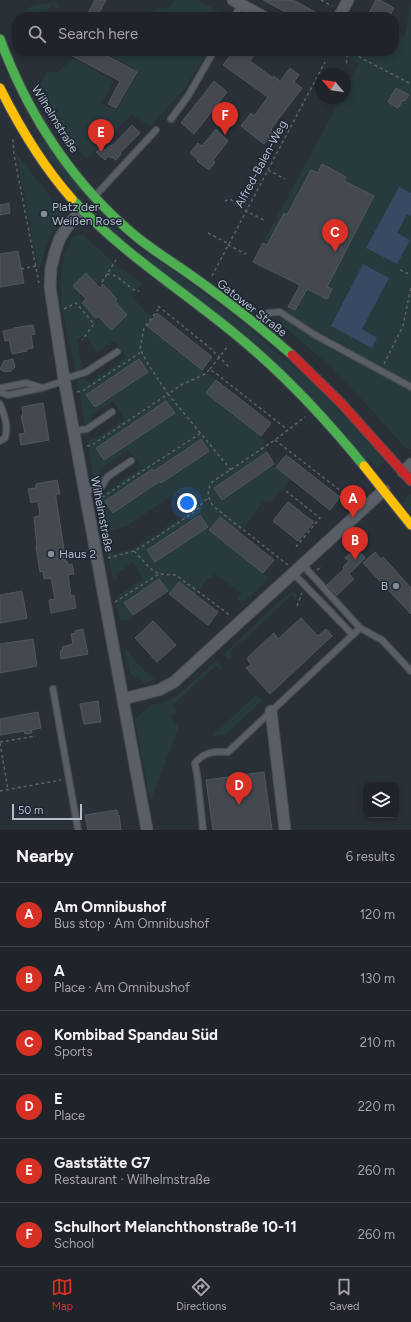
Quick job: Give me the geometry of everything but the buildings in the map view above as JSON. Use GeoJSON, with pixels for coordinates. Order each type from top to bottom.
{"type":"FeatureCollection","features":[{"type":"Feature","properties":{"kind":"main road","name":"Wilhelmstraße"},"geometry":{"type":"LineString","coordinates":[[0,39],[14,76],[28,103],[38,137],[54,177],[82,210],[95,197],[64,158],[38,137],[12,112],[0,88]]}},
{"type":"Feature","properties":{"kind":"main road","name":"Gatower Straße"},"geometry":{"type":"LineString","coordinates":[[95,197],[132,233],[160,255],[185,271],[258,327],[313,375],[393,458],[404,470],[411,481]]}},
{"type":"Feature","properties":{"kind":"main road"},"geometry":{"type":"LineString","coordinates":[[82,210],[124,249],[210,314],[258,354],[319,414],[386,487],[411,525]]}},
{"type":"Feature","properties":{"kind":"street"},"geometry":{"type":"LineString","coordinates":[[342,12],[348,0]]}},
{"type":"Feature","properties":{"kind":"street"},"geometry":{"type":"LineString","coordinates":[[237,2],[255,12]]}},
{"type":"Feature","properties":{"kind":"street","name":"Wilhelmstraße"},"geometry":{"type":"LineString","coordinates":[[82,210],[69,224],[60,238],[51,268],[50,287],[73,431],[147,830]]}},
{"type":"Feature","properties":{"kind":"street"},"geometry":{"type":"LineString","coordinates":[[123,699],[159,690],[174,682],[290,569],[302,564],[386,487]]}},
{"type":"Feature","properties":{"kind":"street"},"geometry":{"type":"LineString","coordinates":[[271,711],[286,830]]}},
{"type":"Feature","properties":{"kind":"lane"},"geometry":{"type":"LineString","coordinates":[[235,12],[237,2]]}},
{"type":"Feature","properties":{"kind":"lane"},"geometry":{"type":"LineString","coordinates":[[171,119],[188,96],[211,56]]}},
{"type":"Feature","properties":{"kind":"lane","name":"Wilhelmstraße"},"geometry":{"type":"LineString","coordinates":[[3,67],[14,76]]}},
{"type":"Feature","properties":{"kind":"lane"},"geometry":{"type":"LineString","coordinates":[[95,197],[156,130]]}},
{"type":"Feature","properties":{"kind":"lane"},"geometry":{"type":"LineString","coordinates":[[258,327],[268,313],[280,312],[315,335],[411,387]]}},
{"type":"Feature","properties":{"kind":"lane"},"geometry":{"type":"LineString","coordinates":[[0,392],[8,395],[42,388],[86,372],[117,352]]}},
{"type":"Feature","properties":{"kind":"lane"},"geometry":{"type":"LineString","coordinates":[[0,388],[26,383],[42,388]]}},
{"type":"Feature","properties":{"kind":"lane"},"geometry":{"type":"LineString","coordinates":[[0,404],[5,418],[7,434],[5,438],[0,441]]}},
{"type":"Feature","properties":{"kind":"lane"},"geometry":{"type":"LineString","coordinates":[[73,431],[87,429],[112,412]]}},
{"type":"Feature","properties":{"kind":"lane"},"geometry":{"type":"LineString","coordinates":[[85,492],[102,486],[107,477],[131,461]]}},
{"type":"Feature","properties":{"kind":"lane"},"geometry":{"type":"LineString","coordinates":[[302,564],[360,628],[382,640],[411,671]]}},
{"type":"Feature","properties":{"kind":"lane"},"geometry":{"type":"LineString","coordinates":[[290,569],[353,635]]}},
{"type":"Feature","properties":{"kind":"lane"},"geometry":{"type":"LineString","coordinates":[[203,830],[195,763],[203,755],[215,751],[228,752],[360,628]]}},
{"type":"Feature","properties":{"kind":"lane"},"geometry":{"type":"LineString","coordinates":[[53,689],[78,830]]}},
{"type":"Feature","properties":{"kind":"path"},"geometry":{"type":"LineString","coordinates":[[321,0],[332,6]]}},
{"type":"Feature","properties":{"kind":"path"},"geometry":{"type":"LineString","coordinates":[[347,56],[347,63]]}},
{"type":"Feature","properties":{"kind":"path"},"geometry":{"type":"LineString","coordinates":[[358,56],[411,84]]}},
{"type":"Feature","properties":{"kind":"path","name":"Alfred-Balen-Weg"},"geometry":{"type":"LineString","coordinates":[[213,274],[326,62]]}},
{"type":"Feature","properties":{"kind":"path"},"geometry":{"type":"LineString","coordinates":[[268,170],[285,179]]}},
{"type":"Feature","properties":{"kind":"path"},"geometry":{"type":"LineString","coordinates":[[225,201],[230,199],[246,211],[264,220]]}},
{"type":"Feature","properties":{"kind":"path"},"geometry":{"type":"LineString","coordinates":[[208,233],[246,254]]}},
{"type":"Feature","properties":{"kind":"path"},"geometry":{"type":"LineString","coordinates":[[102,282],[116,260]]}},
{"type":"Feature","properties":{"kind":"path"},"geometry":{"type":"LineString","coordinates":[[21,269],[36,266]]}},
{"type":"Feature","properties":{"kind":"path"},"geometry":{"type":"LineString","coordinates":[[400,270],[411,275]]}},
{"type":"Feature","properties":{"kind":"path"},"geometry":{"type":"LineString","coordinates":[[107,274],[116,276],[134,290],[139,291]]}},
{"type":"Feature","properties":{"kind":"path"},"geometry":{"type":"LineString","coordinates":[[381,371],[403,326],[411,288]]}},
{"type":"Feature","properties":{"kind":"path"},"geometry":{"type":"LineString","coordinates":[[61,311],[76,303],[94,324],[82,340]]}},
{"type":"Feature","properties":{"kind":"path"},"geometry":{"type":"LineString","coordinates":[[230,368],[210,348],[158,307],[144,328],[141,352],[168,394],[230,470]]}},
{"type":"Feature","properties":{"kind":"path"},"geometry":{"type":"LineString","coordinates":[[85,446],[92,445],[181,385],[205,374],[228,346]]}},
{"type":"Feature","properties":{"kind":"path"},"geometry":{"type":"LineString","coordinates":[[75,393],[84,390],[141,352]]}},
{"type":"Feature","properties":{"kind":"path"},"geometry":{"type":"LineString","coordinates":[[210,369],[288,430]]}},
{"type":"Feature","properties":{"kind":"path"},"geometry":{"type":"LineString","coordinates":[[290,569],[213,506],[209,498],[208,488],[212,482],[275,440],[305,417]]}},
{"type":"Feature","properties":{"kind":"path"},"geometry":{"type":"LineString","coordinates":[[94,499],[104,496],[201,433]]}},
{"type":"Feature","properties":{"kind":"path"},"geometry":{"type":"LineString","coordinates":[[275,440],[355,502]]}},
{"type":"Feature","properties":{"kind":"path"},"geometry":{"type":"LineString","coordinates":[[286,491],[320,518],[295,548]]}},
{"type":"Feature","properties":{"kind":"path"},"geometry":{"type":"LineString","coordinates":[[105,558],[134,551],[196,511],[204,501],[209,498]]}},
{"type":"Feature","properties":{"kind":"path"},"geometry":{"type":"LineString","coordinates":[[134,551],[151,569],[158,574],[176,575],[232,617]]}},
{"type":"Feature","properties":{"kind":"path"},"geometry":{"type":"LineString","coordinates":[[113,604],[158,574]]}},
{"type":"Feature","properties":{"kind":"path"},"geometry":{"type":"LineString","coordinates":[[297,606],[302,593]]}},
{"type":"Feature","properties":{"kind":"path"},"geometry":{"type":"LineString","coordinates":[[8,790],[0,743],[36,736]]}},
{"type":"Feature","properties":{"kind":"path"},"geometry":{"type":"LineString","coordinates":[[0,791],[69,779]]}},
{"type":"Feature","properties":{"kind":"green space"},"geometry":{"type":"Polygon","coordinates":[[[175,0],[198,0],[220,12],[152,12],[154,9],[168,8],[175,0]]]}},
{"type":"Feature","properties":{"kind":"green space"},"geometry":{"type":"Polygon","coordinates":[[[411,0],[411,449],[406,449],[367,405],[326,363],[279,322],[299,285],[266,268],[260,267],[253,262],[338,104],[351,104],[351,79],[359,64],[344,56],[399,56],[399,34],[405,37],[411,0]]]}},
{"type":"Feature","properties":{"kind":"green space"},"geometry":{"type":"Polygon","coordinates":[[[54,2],[59,4],[58,8],[51,5],[47,12],[24,12],[26,9],[39,4],[54,2]]]}},
{"type":"Feature","properties":{"kind":"green space"},"geometry":{"type":"Polygon","coordinates":[[[114,56],[205,56],[184,90],[150,126],[131,115],[87,158],[83,155],[59,121],[39,87],[48,71],[57,73],[73,58],[114,81],[102,104],[117,110],[138,72],[113,58],[114,56]]]}},
{"type":"Feature","properties":{"kind":"green space"},"geometry":{"type":"Polygon","coordinates":[[[44,140],[81,189],[76,194],[38,144],[44,140]]]}},
{"type":"Feature","properties":{"kind":"green space","name":"Platz der Weißen Rose"},"geometry":{"type":"Polygon","coordinates":[[[16,153],[60,209],[60,219],[49,238],[39,272],[16,153]]]}},
{"type":"Feature","properties":{"kind":"green space"},"geometry":{"type":"Polygon","coordinates":[[[103,217],[139,249],[164,264],[242,322],[318,388],[385,461],[377,469],[154,264],[100,219],[103,217]]]}},
{"type":"Feature","properties":{"kind":"green space"},"geometry":{"type":"Polygon","coordinates":[[[83,235],[113,262],[142,284],[131,296],[153,319],[147,327],[216,380],[206,393],[261,436],[267,452],[214,487],[222,500],[270,467],[276,467],[291,479],[272,501],[263,502],[245,527],[238,532],[208,527],[200,515],[147,550],[155,562],[204,530],[209,530],[269,578],[242,604],[237,598],[241,593],[215,574],[211,579],[208,578],[195,595],[179,582],[170,593],[159,579],[125,603],[133,615],[133,619],[120,621],[116,597],[143,579],[133,563],[115,574],[118,579],[113,580],[106,547],[112,546],[114,553],[131,550],[191,511],[178,492],[127,526],[109,531],[110,538],[105,539],[98,495],[105,493],[120,481],[141,468],[129,450],[99,470],[103,476],[99,484],[95,485],[87,441],[103,434],[125,419],[113,401],[91,416],[94,421],[85,426],[77,381],[84,378],[89,383],[126,357],[114,341],[96,352],[85,335],[77,339],[82,368],[76,373],[65,322],[61,285],[62,268],[66,251],[74,236],[83,235]],[[86,273],[73,286],[81,294],[81,304],[85,309],[87,308],[96,318],[98,316],[110,329],[127,314],[115,301],[105,283],[94,282],[86,273]],[[139,360],[87,394],[95,407],[147,372],[139,360]],[[166,401],[96,448],[105,460],[174,413],[166,401]],[[200,440],[154,471],[152,470],[106,500],[114,513],[160,481],[162,483],[208,451],[200,440]]]}},
{"type":"Feature","properties":{"kind":"green space"},"geometry":{"type":"Polygon","coordinates":[[[410,494],[411,496],[411,514],[402,503],[410,494]]]}},
{"type":"Feature","properties":{"kind":"green space"},"geometry":{"type":"Polygon","coordinates":[[[293,593],[298,594],[296,599],[292,595],[230,652],[234,657],[228,659],[223,655],[285,596],[293,593]]]}},
{"type":"Feature","properties":{"kind":"green space"},"geometry":{"type":"Polygon","coordinates":[[[125,650],[127,650],[140,666],[155,679],[144,683],[130,674],[125,650]]]}},
{"type":"Feature","properties":{"kind":"green space"},"geometry":{"type":"Polygon","coordinates":[[[216,661],[222,667],[221,670],[216,665],[172,706],[177,712],[171,717],[179,727],[150,802],[135,719],[151,705],[164,702],[177,696],[216,661]]]}},
{"type":"Feature","properties":{"kind":"green space"},"geometry":{"type":"Polygon","coordinates":[[[256,695],[262,701],[226,734],[211,737],[256,695]]]}},
{"type":"Feature","properties":{"kind":"water"},"geometry":{"type":"Polygon","coordinates":[[[399,187],[411,193],[411,216],[407,214],[397,233],[410,240],[397,264],[366,248],[399,187]]]}},
{"type":"Feature","properties":{"kind":"water"},"geometry":{"type":"Polygon","coordinates":[[[363,264],[389,278],[362,329],[377,338],[372,348],[331,326],[363,264]]]}},
{"type":"Feature","properties":{"kind":"traffic: fast"},"geometry":{"type":"LineString","coordinates":[[0,39],[24,95],[39,122],[56,148],[93,196],[138,238],[226,301],[292,355]]}},
{"type":"Feature","properties":{"kind":"traffic: fast"},"geometry":{"type":"LineString","coordinates":[[72,199],[130,253],[214,317],[270,364],[319,413],[364,466]]}},
{"type":"Feature","properties":{"kind":"traffic: slow"},"geometry":{"type":"LineString","coordinates":[[0,88],[32,146],[72,199]]}},
{"type":"Feature","properties":{"kind":"traffic: slow"},"geometry":{"type":"LineString","coordinates":[[364,466],[411,525]]}},
{"type":"Feature","properties":{"kind":"traffic: jam"},"geometry":{"type":"LineString","coordinates":[[292,355],[341,403],[411,481]]}},
{"type":"Feature","properties":{"kind":"place","name":"Schulhort Melanchthonstraße 10-11"},"geometry":{"type":"Point","coordinates":[225,135]}},
{"type":"Feature","properties":{"kind":"place","name":"Gaststätte G7"},"geometry":{"type":"Point","coordinates":[101,152]}},
{"type":"Feature","properties":{"kind":"place","name":"Platz der Weißen Rose"},"geometry":{"type":"Point","coordinates":[44,214]}},
{"type":"Feature","properties":{"kind":"place","name":"Kombibad Spandau Süd"},"geometry":{"type":"Point","coordinates":[335,252]}},
{"type":"Feature","properties":{"kind":"place","name":"Am Omnibushof"},"geometry":{"type":"Point","coordinates":[353,518]}},
{"type":"Feature","properties":{"kind":"place","name":"Haus 2"},"geometry":{"type":"Point","coordinates":[51,554]}},
{"type":"Feature","properties":{"kind":"place","name":"A"},"geometry":{"type":"Point","coordinates":[355,560]}},
{"type":"Feature","properties":{"kind":"place","name":"B"},"geometry":{"type":"Point","coordinates":[396,586]}},
{"type":"Feature","properties":{"kind":"place","name":"E"},"geometry":{"type":"Point","coordinates":[239,805]}}]}
